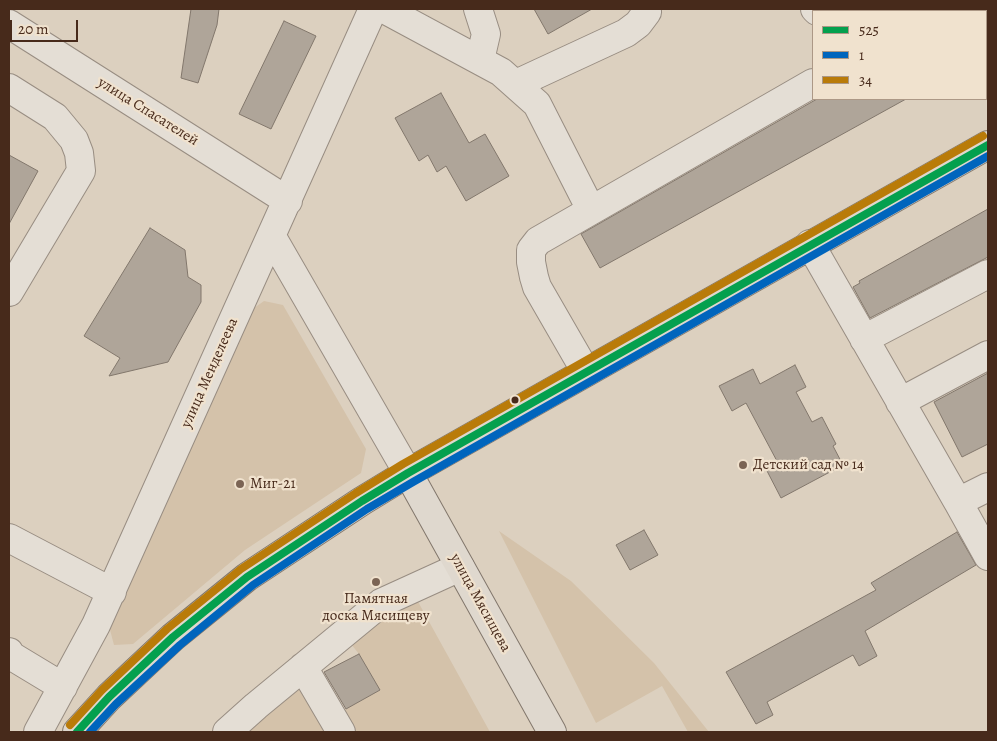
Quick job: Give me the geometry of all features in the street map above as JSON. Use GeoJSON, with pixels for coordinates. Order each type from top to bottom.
{"type":"FeatureCollection","features":[{"type":"Feature","properties":{"kind":"main road"},"geometry":{"type":"LineString","coordinates":[[77,732],[110,696],[173,637],[247,577],[408,473],[988,145]]}},
{"type":"Feature","properties":{"kind":"main road","name":"улица Мясищева"},"geometry":{"type":"LineString","coordinates":[[408,473],[552,732]]}},
{"type":"Feature","properties":{"kind":"street","name":"улица Менделеева"},"geometry":{"type":"LineString","coordinates":[[38,732],[112,592],[374,9]]}},
{"type":"Feature","properties":{"kind":"street"},"geometry":{"type":"LineString","coordinates":[[384,9],[501,72],[537,104],[591,210]]}},
{"type":"Feature","properties":{"kind":"street"},"geometry":{"type":"LineString","coordinates":[[478,9],[486,34],[480,60]]}},
{"type":"Feature","properties":{"kind":"street"},"geometry":{"type":"LineString","coordinates":[[516,84],[626,33],[638,24],[646,9]]}},
{"type":"Feature","properties":{"kind":"street","name":"улица Спасателей"},"geometry":{"type":"LineString","coordinates":[[9,24],[288,201]]}},
{"type":"Feature","properties":{"kind":"street"},"geometry":{"type":"LineString","coordinates":[[586,372],[534,277],[531,250],[538,241],[812,84]]}},
{"type":"Feature","properties":{"kind":"street"},"geometry":{"type":"LineString","coordinates":[[9,88],[55,117],[74,140],[79,153],[81,171],[9,292]]}},
{"type":"Feature","properties":{"kind":"street"},"geometry":{"type":"LineString","coordinates":[[272,237],[408,473]]}},
{"type":"Feature","properties":{"kind":"street"},"geometry":{"type":"LineString","coordinates":[[810,244],[988,556]]}},
{"type":"Feature","properties":{"kind":"street"},"geometry":{"type":"LineString","coordinates":[[864,339],[988,274]]}},
{"type":"Feature","properties":{"kind":"street"},"geometry":{"type":"LineString","coordinates":[[900,402],[988,355]]}},
{"type":"Feature","properties":{"kind":"street"},"geometry":{"type":"LineString","coordinates":[[958,502],[988,487]]}},
{"type":"Feature","properties":{"kind":"street"},"geometry":{"type":"LineString","coordinates":[[9,538],[112,592]]}},
{"type":"Feature","properties":{"kind":"street"},"geometry":{"type":"LineString","coordinates":[[227,732],[381,603],[460,567]]}},
{"type":"Feature","properties":{"kind":"street"},"geometry":{"type":"LineString","coordinates":[[9,654],[63,687]]}},
{"type":"Feature","properties":{"kind":"street"},"geometry":{"type":"LineString","coordinates":[[303,667],[341,732]]}},
{"type":"Feature","properties":{"kind":"shaded area"},"geometry":{"type":"Polygon","coordinates":[[[264,301],[283,305],[366,449],[361,473],[245,550],[133,644],[114,645],[109,626],[247,313],[264,301]]]}},
{"type":"Feature","properties":{"kind":"shaded area"},"geometry":{"type":"Polygon","coordinates":[[[499,531],[571,581],[654,663],[709,732],[688,732],[662,686],[596,723],[499,531]]]}},
{"type":"Feature","properties":{"kind":"shaded area"},"geometry":{"type":"Polygon","coordinates":[[[411,589],[490,732],[229,732],[303,667],[332,717],[379,690],[359,654],[343,634],[411,589]]]}},
{"type":"Feature","properties":{"kind":"building"},"geometry":{"type":"Polygon","coordinates":[[[191,9],[219,9],[217,25],[198,83],[181,78],[191,9]]]}},
{"type":"Feature","properties":{"kind":"building"},"geometry":{"type":"Polygon","coordinates":[[[534,9],[592,9],[548,34],[534,9]]]}},
{"type":"Feature","properties":{"kind":"building"},"geometry":{"type":"Polygon","coordinates":[[[284,21],[316,36],[271,129],[239,114],[284,21]]]}},
{"type":"Feature","properties":{"kind":"building"},"geometry":{"type":"Polygon","coordinates":[[[441,93],[469,143],[485,134],[509,176],[466,201],[446,166],[437,172],[428,155],[419,161],[395,118],[441,93]]]}},
{"type":"Feature","properties":{"kind":"building"},"geometry":{"type":"Polygon","coordinates":[[[815,100],[904,100],[600,268],[581,234],[815,100]]]}},
{"type":"Feature","properties":{"kind":"building"},"geometry":{"type":"Polygon","coordinates":[[[9,155],[38,171],[9,224],[9,155]]]}},
{"type":"Feature","properties":{"kind":"building"},"geometry":{"type":"Polygon","coordinates":[[[988,209],[988,257],[870,318],[853,287],[860,283],[859,281],[988,209]]]}},
{"type":"Feature","properties":{"kind":"building"},"geometry":{"type":"Polygon","coordinates":[[[150,228],[185,250],[188,277],[201,285],[201,302],[168,362],[109,376],[120,358],[84,336],[150,228]]]}},
{"type":"Feature","properties":{"kind":"building"},"geometry":{"type":"Polygon","coordinates":[[[795,365],[806,387],[796,392],[812,422],[822,417],[836,444],[833,446],[843,465],[781,498],[766,469],[778,463],[746,403],[732,411],[719,386],[753,369],[760,384],[795,365]]]}},
{"type":"Feature","properties":{"kind":"building"},"geometry":{"type":"Polygon","coordinates":[[[988,373],[988,444],[962,457],[934,402],[988,373]]]}},
{"type":"Feature","properties":{"kind":"building"},"geometry":{"type":"Polygon","coordinates":[[[644,530],[658,555],[630,570],[616,545],[644,530]]]}},
{"type":"Feature","properties":{"kind":"building"},"geometry":{"type":"Polygon","coordinates":[[[957,532],[976,565],[865,631],[877,656],[859,666],[853,655],[767,702],[773,715],[756,724],[726,672],[876,590],[871,583],[957,532]]]}},
{"type":"Feature","properties":{"kind":"building"},"geometry":{"type":"Polygon","coordinates":[[[359,654],[380,690],[346,709],[324,672],[359,654]]]}},
{"type":"Feature","properties":{"kind":"transit line","name":"34"},"geometry":{"type":"LineString","coordinates":[[70,725],[102,690],[167,629],[241,569],[356,493],[403,464],[983,136]]}},
{"type":"Feature","properties":{"kind":"transit line","name":"525"},"geometry":{"type":"LineString","coordinates":[[77,732],[109,697],[173,637],[247,577],[362,501],[408,473],[988,145]]}},
{"type":"Feature","properties":{"kind":"transit line","name":"1"},"geometry":{"type":"LineString","coordinates":[[90,732],[116,704],[180,645],[253,585],[367,509],[988,156]]}},
{"type":"Feature","properties":{"kind":"place","name":"Детский сад № 14"},"geometry":{"type":"Point","coordinates":[743,465]}},
{"type":"Feature","properties":{"kind":"place","name":"Миг-21"},"geometry":{"type":"Point","coordinates":[240,484]}},
{"type":"Feature","properties":{"kind":"place","name":"Памятная доска Мясищеву"},"geometry":{"type":"Point","coordinates":[376,582]}}]}
